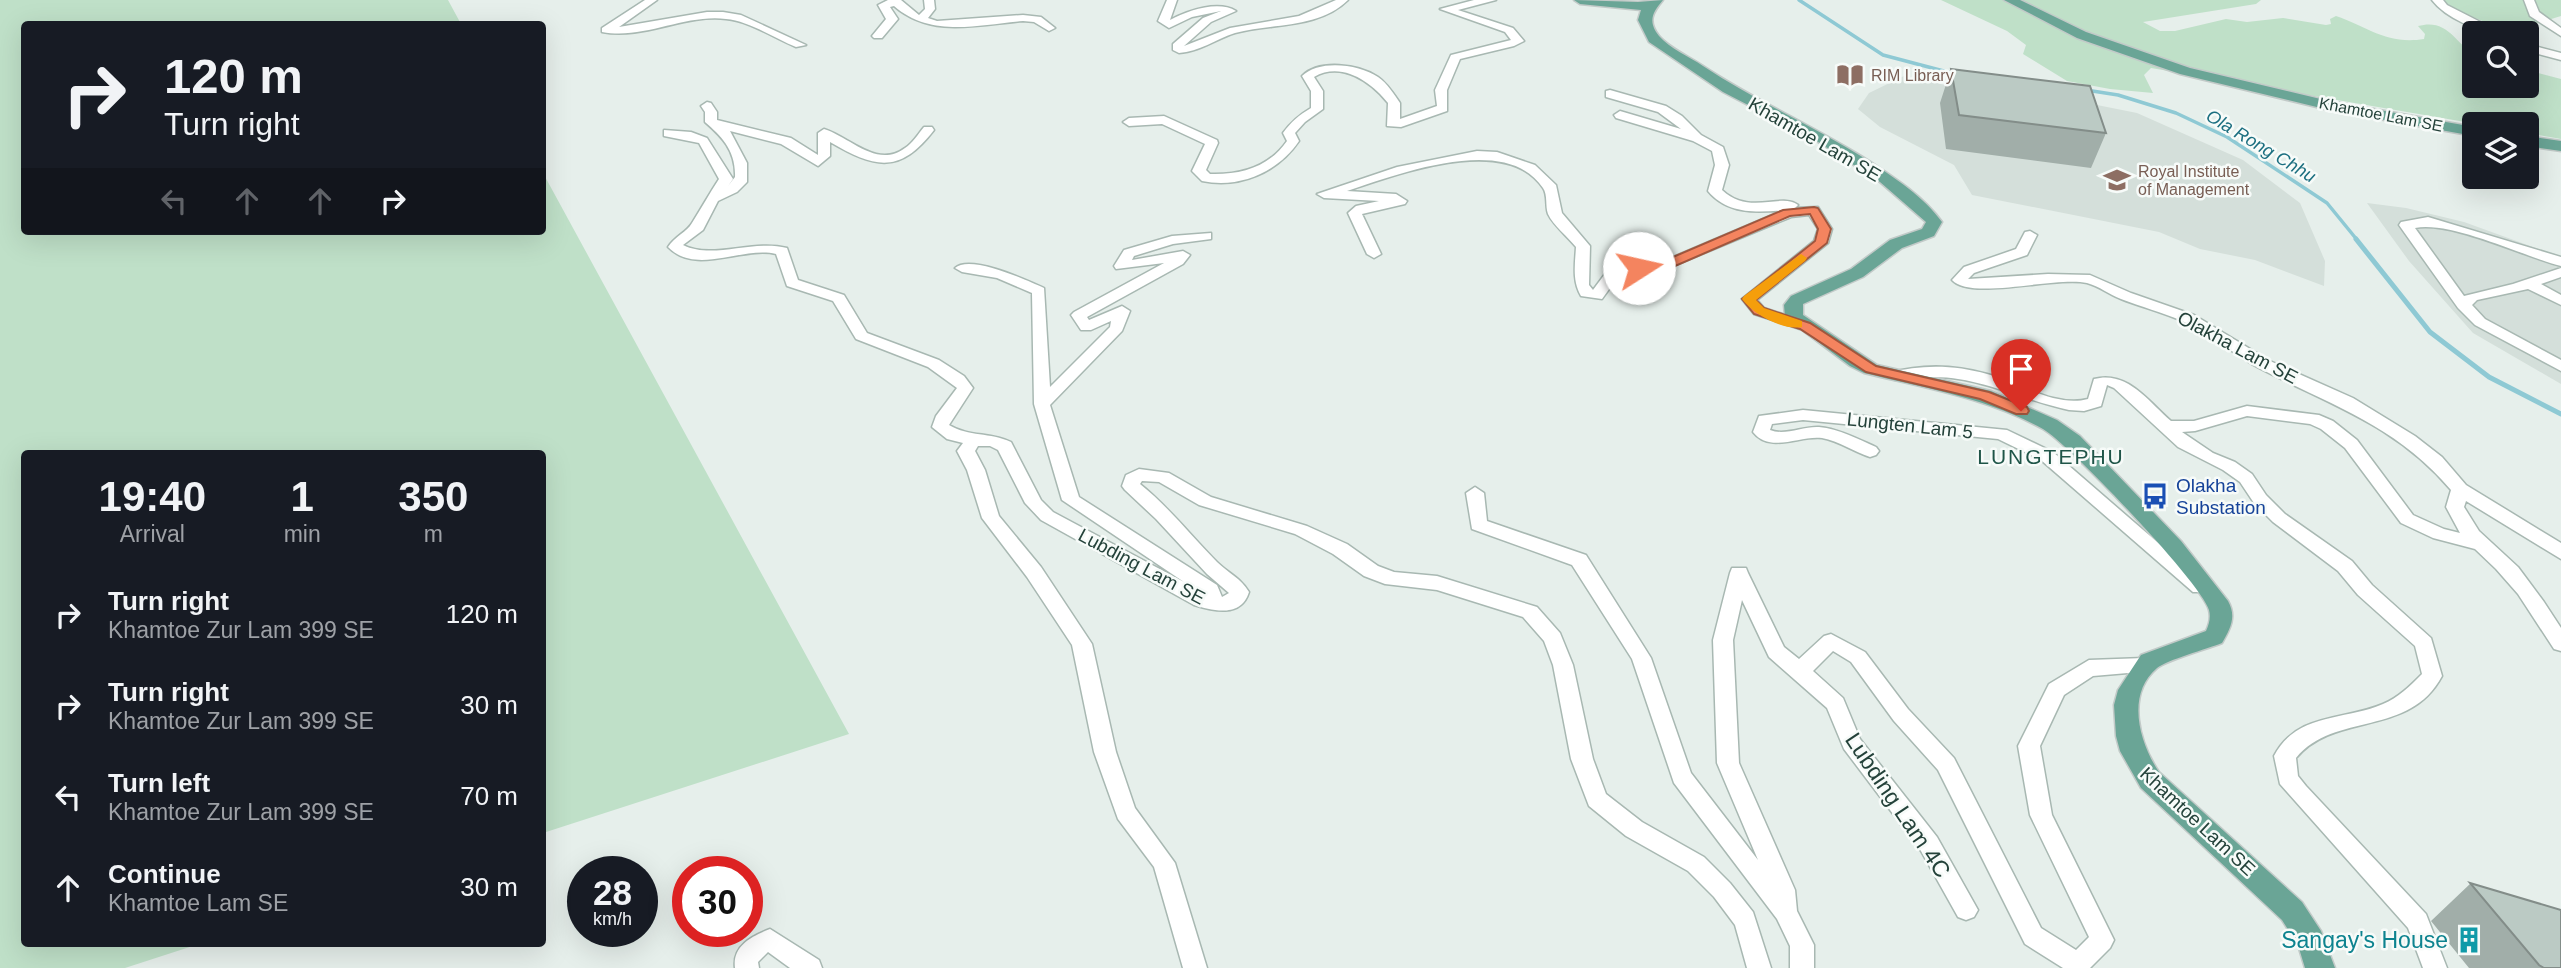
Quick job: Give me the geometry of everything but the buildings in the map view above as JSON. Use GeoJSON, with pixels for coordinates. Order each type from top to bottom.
{"type":"FeatureCollection","features":[{"type":"Feature","properties":{"kind":"main road"},"geometry":{"type":"LineString","coordinates":[[1580,0],[1637,5]]}},
{"type":"Feature","properties":{"kind":"main road","name":"Khamtoe Lam SE"},"geometry":{"type":"LineString","coordinates":[[2010,0],[2091,39],[2220,80],[2300,99],[2462,130]]}},
{"type":"Feature","properties":{"kind":"main road","name":"Khamtoe Lam SE"},"geometry":{"type":"LineString","coordinates":[[1637,5],[1654,39],[1672,53],[1728,89],[1817,135],[1872,170],[1914,202],[1934,222],[1928,232],[1896,244],[1857,273],[1797,300],[1793,305],[1794,317],[1805,326]]}},
{"type":"Feature","properties":{"kind":"main road"},"geometry":{"type":"LineString","coordinates":[[2539,143],[2561,146]]}},
{"type":"Feature","properties":{"kind":"main road"},"geometry":{"type":"LineString","coordinates":[[1805,326],[1857,362],[1895,376],[1984,395],[2064,434],[2173,546],[2220,607],[2221,624],[2214,637],[2149,661],[2144,666]]}},
{"type":"Feature","properties":{"kind":"main road","name":"Khamtoe Lam SE"},"geometry":{"type":"LineString","coordinates":[[2144,666],[2134,680],[2124,719],[2126,734],[2138,765],[2171,800],[2272,889],[2311,940],[2320,968]]}},
{"type":"Feature","properties":{"kind":"street"},"geometry":{"type":"LineString","coordinates":[[652,0],[606,30],[629,30],[707,15],[723,15],[737,18],[800,45]]}},
{"type":"Feature","properties":{"kind":"street"},"geometry":{"type":"LineString","coordinates":[[921,20],[929,9],[929,0]]}},
{"type":"Feature","properties":{"kind":"street"},"geometry":{"type":"LineString","coordinates":[[1172,0],[1164,21],[1170,25],[1189,14],[1222,8],[1231,11],[1207,20],[1177,46],[1180,50],[1187,50],[1220,34],[1293,20],[1336,6],[1343,0]]}},
{"type":"Feature","properties":{"kind":"street"},"geometry":{"type":"LineString","coordinates":[[1129,122],[1164,120],[1177,124],[1212,143],[1199,171],[1207,177],[1245,177],[1259,172],[1280,156],[1293,141],[1289,134],[1294,126],[1317,109],[1317,91],[1308,76],[1311,72],[1350,72],[1373,79],[1394,103],[1391,123],[1401,124],[1443,108],[1441,90],[1455,57],[1469,50],[1507,46],[1518,41],[1509,30],[1445,9],[1491,0]]}},
{"type":"Feature","properties":{"kind":"street"},"geometry":{"type":"LineString","coordinates":[[2529,0],[2534,14],[2561,33]]}},
{"type":"Feature","properties":{"kind":"street"},"geometry":{"type":"LineString","coordinates":[[878,36],[892,19],[883,5],[895,1],[913,17],[936,24],[1037,19],[1049,28]]}},
{"type":"Feature","properties":{"kind":"street"},"geometry":{"type":"LineString","coordinates":[[2462,29],[2439,12],[2440,3],[2474,21]]}},
{"type":"Feature","properties":{"kind":"street"},"geometry":{"type":"LineString","coordinates":[[2539,51],[2561,57]]}},
{"type":"Feature","properties":{"kind":"street"},"geometry":{"type":"LineString","coordinates":[[1610,94],[1662,109],[1678,119],[1697,138]]}},
{"type":"Feature","properties":{"kind":"street"},"geometry":{"type":"LineString","coordinates":[[707,106],[711,112],[711,122],[724,128],[733,127],[786,141],[804,150],[818,162],[824,156],[824,133],[874,160],[891,158],[909,151],[928,130]]}},
{"type":"Feature","properties":{"kind":"street"},"geometry":{"type":"LineString","coordinates":[[1620,115],[1697,138],[1718,150],[1722,165],[1715,191],[1721,199],[1745,207],[1765,209],[1797,204],[1809,206],[1814,210],[1825,229],[1821,243],[1749,299],[1759,311],[1805,326]]}},
{"type":"Feature","properties":{"kind":"street"},"geometry":{"type":"LineString","coordinates":[[714,198],[730,191],[743,175],[733,143],[723,131],[724,128]]}},
{"type":"Feature","properties":{"kind":"street"},"geometry":{"type":"LineString","coordinates":[[668,133],[693,136],[708,143],[712,148],[712,159],[720,166],[726,179],[702,214],[698,226],[680,239],[675,247],[689,253],[706,255],[771,248],[782,251],[792,283],[839,298],[861,336],[899,348],[940,366],[961,380],[965,388],[959,400],[943,416],[940,427],[953,435],[973,441],[966,451],[976,470],[991,518],[1034,572],[1082,644],[1105,752],[1126,812],[1164,863],[1195,968]]}},
{"type":"Feature","properties":{"kind":"street"},"geometry":{"type":"LineString","coordinates":[[1374,254],[1355,213],[1361,209],[1400,201],[1396,198],[1324,194],[1397,171],[1477,155],[1497,156],[1530,168],[1551,188],[1555,214],[1583,246],[1582,285],[1586,293],[1597,296],[1636,242],[1644,246],[1639,268],[1654,270],[1788,213],[1814,210]]}},
{"type":"Feature","properties":{"kind":"street"},"geometry":{"type":"LineString","coordinates":[[2561,262],[2428,221],[2406,225],[2463,304],[2480,322],[2561,366]]}},
{"type":"Feature","properties":{"kind":"street","name":"Olakha Lam SE"},"geometry":{"type":"LineString","coordinates":[[2030,235],[2022,252],[1969,270],[1959,280],[1970,285],[2048,278],[2090,279],[2126,296],[2189,318],[2264,364],[2347,402],[2409,440],[2436,461],[2460,489],[2561,552]]}},
{"type":"Feature","properties":{"kind":"street"},"geometry":{"type":"LineString","coordinates":[[1042,404],[1117,328],[1122,311],[1086,327],[1079,314],[1178,261],[1183,255],[1121,266],[1129,253],[1172,240],[1206,236]]}},
{"type":"Feature","properties":{"kind":"street"},"geometry":{"type":"LineString","coordinates":[[962,268],[1000,274],[1039,290],[1042,404],[1071,500],[1210,590],[1215,605]]}},
{"type":"Feature","properties":{"kind":"street"},"geometry":{"type":"LineString","coordinates":[[2463,304],[2472,297],[2561,272]]}},
{"type":"Feature","properties":{"kind":"street"},"geometry":{"type":"LineString","coordinates":[[2528,283],[2561,301]]}},
{"type":"Feature","properties":{"kind":"street"},"geometry":{"type":"LineString","coordinates":[[1895,376],[1927,372],[1974,376],[2061,404],[2081,407],[2095,402],[2098,383],[2108,380],[2124,387],[2184,443],[2246,478],[2260,499],[2279,518],[2345,566],[2365,590],[2424,643],[2432,676],[2418,691],[2387,712],[2314,729],[2298,739],[2285,756],[2288,778],[2298,792],[2418,922],[2435,968]]}},
{"type":"Feature","properties":{"kind":"street"},"geometry":{"type":"LineString","coordinates":[[2165,426],[2195,426],[2247,411],[2313,419],[2327,425],[2351,444],[2407,519],[2439,534],[2477,543]]}},
{"type":"Feature","properties":{"kind":"street","name":"Lungten Lam 5"},"geometry":{"type":"LineString","coordinates":[[1870,451],[1821,432],[1766,437],[1761,432],[1766,420],[1803,415],[2001,434],[2047,456],[2211,595]]}},
{"type":"Feature","properties":{"kind":"street","name":"Lubding Lam SE"},"geometry":{"type":"LineString","coordinates":[[973,441],[992,440],[1005,446],[1034,503],[1047,516],[1201,600],[1215,605],[1226,605],[1237,599],[1239,592],[1235,585],[1213,569],[1151,501],[1131,486],[1132,479],[1139,475],[1163,477],[1205,501],[1301,530],[1340,549],[1371,571],[1392,579],[1437,583],[1530,612],[1553,638],[1563,666],[1582,759],[1597,800],[1634,829],[1696,864],[1722,890],[1745,920],[1759,968]]}},
{"type":"Feature","properties":{"kind":"street"},"geometry":{"type":"LineString","coordinates":[[2460,489],[2455,507],[2477,543],[2511,573],[2561,644]]}},
{"type":"Feature","properties":{"kind":"street"},"geometry":{"type":"LineString","coordinates":[[1475,493],[1478,525],[1579,560],[1641,658],[1682,777],[1785,912],[1802,945],[1802,968]]}},
{"type":"Feature","properties":{"kind":"street","name":"Lubding Lam 4C"},"geometry":{"type":"LineString","coordinates":[[1785,912],[1783,890],[1728,763],[1723,640],[1739,573],[1776,652],[1836,704],[1851,743],[1929,844],[1966,910]]}},
{"type":"Feature","properties":{"kind":"street"},"geometry":{"type":"LineString","coordinates":[[1800,671],[1831,641],[1858,657],[1901,715],[1946,764],[2033,936],[2078,964],[2102,940],[2041,815],[2029,746],[2056,690],[2089,668],[2144,666]]}},
{"type":"Feature","properties":{"kind":"street"},"geometry":{"type":"LineString","coordinates":[[747,968],[746,960],[755,947],[770,940],[810,968]]}},
{"type":"Feature","properties":{"kind":"shaded area","name":"Royal Institute of Management"},"geometry":{"type":"Polygon","coordinates":[[[1904,76],[1982,93],[2097,105],[2137,113],[2243,160],[2300,203],[2325,261],[2324,286],[2255,260],[2200,249],[2159,232],[1972,195],[1954,165],[1880,127],[1858,109],[1869,93],[1904,76]]]}},
{"type":"Feature","properties":{"kind":"shaded area"},"geometry":{"type":"Polygon","coordinates":[[[2367,203],[2406,208],[2464,222],[2561,257],[2561,384],[2473,333],[2409,261],[2367,203]]]}},
{"type":"Feature","properties":{"kind":"green space"},"geometry":{"type":"Polygon","coordinates":[[[0,0],[448,0],[459,21],[21,21],[21,235],[546,235],[546,178],[849,734],[546,832],[546,450],[21,450],[21,947],[190,947],[125,968],[0,968],[0,0]]]}},
{"type":"Feature","properties":{"kind":"green space"},"geometry":{"type":"Polygon","coordinates":[[[1941,0],[2261,0],[2256,4],[2143,22],[2160,31],[2175,31],[2226,19],[2247,22],[2283,18],[2326,25],[2331,24],[2330,19],[2336,16],[2378,34],[2411,40],[2424,39],[2425,34],[2418,26],[2436,25],[2450,33],[2462,45],[2462,98],[2539,98],[2539,73],[2561,79],[2561,139],[2539,135],[2539,112],[2462,112],[2462,121],[2151,68],[2144,75],[2153,93],[2067,81],[2023,54],[2026,45],[2007,31],[1941,0]]]}},
{"type":"Feature","properties":{"kind":"green space"},"geometry":{"type":"Polygon","coordinates":[[[2432,0],[2561,0],[2561,16],[2539,23],[2483,21],[2432,0]]]}},
{"type":"Feature","properties":{"kind":"waterway","name":"Ola Rong Chhu"},"geometry":{"type":"LineString","coordinates":[[1799,0],[1883,55],[1955,74]]}},
{"type":"Feature","properties":{"kind":"waterway","name":"Ola Rong Chhu"},"geometry":{"type":"LineString","coordinates":[[2086,90],[2118,95],[2176,113],[2227,137],[2327,203],[2358,241]]}},
{"type":"Feature","properties":{"kind":"waterway","name":"Ola Rong Chhu"},"geometry":{"type":"LineString","coordinates":[[2356,239],[2430,332],[2489,377],[2561,414]]}},
{"type":"Feature","properties":{"kind":"slow traffic"},"geometry":{"type":"LineString","coordinates":[[1797,324],[1759,311],[1749,299],[1801,258]]}},
{"type":"Feature","properties":{"kind":"place","name":"RIM Library"},"geometry":{"type":"Point","coordinates":[1850,75]}},
{"type":"Feature","properties":{"kind":"place","name":"Royal Institute of Management"},"geometry":{"type":"Point","coordinates":[2117,180]}},
{"type":"Feature","properties":{"kind":"place","name":"Olakha Substation"},"geometry":{"type":"Point","coordinates":[2155,496]}},
{"type":"Feature","properties":{"kind":"place","name":"Sangay's House"},"geometry":{"type":"Point","coordinates":[2469,940]}},
{"type":"Feature","properties":{"kind":"district","name":"LUNGTEPHU"},"geometry":{"type":"Point","coordinates":[2051,457]}},
{"type":"Feature","properties":{"kind":"route"},"geometry":{"type":"LineString","coordinates":[[1639,268],[1654,270],[1788,213],[1814,210],[1825,229],[1821,243],[1749,299],[1759,311],[1805,326],[1871,369],[1917,382],[1946,385],[1984,395],[2021,411]]}}]}
